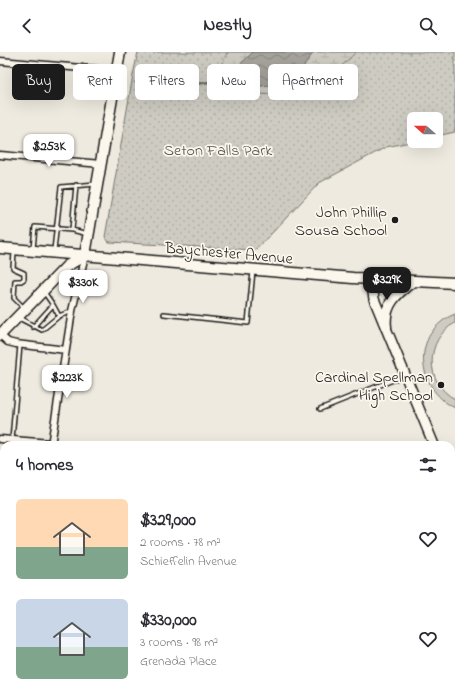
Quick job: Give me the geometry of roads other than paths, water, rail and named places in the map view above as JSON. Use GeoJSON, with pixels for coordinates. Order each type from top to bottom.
{"type":"FeatureCollection","features":[{"type":"Feature","properties":{"kind":"main road"},"geometry":{"type":"LineString","coordinates":[[118,64],[120,52]]}},
{"type":"Feature","properties":{"kind":"main road"},"geometry":{"type":"LineString","coordinates":[[0,335],[71,263],[85,255],[112,100]]}},
{"type":"Feature","properties":{"kind":"main road","name":"Baychester Avenue"},"geometry":{"type":"LineString","coordinates":[[0,248],[253,270],[371,279],[455,283]]}},
{"type":"Feature","properties":{"kind":"main road"},"geometry":{"type":"LineString","coordinates":[[386,327],[387,310],[392,299],[413,281]]}},
{"type":"Feature","properties":{"kind":"street"},"geometry":{"type":"LineString","coordinates":[[0,61],[73,67]]}},
{"type":"Feature","properties":{"kind":"street"},"geometry":{"type":"LineString","coordinates":[[0,155],[101,164]]}},
{"type":"Feature","properties":{"kind":"street"},"geometry":{"type":"LineString","coordinates":[[51,441],[72,311],[85,255]]}},
{"type":"Feature","properties":{"kind":"street"},"geometry":{"type":"LineString","coordinates":[[371,279],[373,296],[432,441]]}},
{"type":"Feature","properties":{"kind":"street"},"geometry":{"type":"LineString","coordinates":[[0,335],[8,342],[20,345],[66,350]]}},
{"type":"Feature","properties":{"kind":"street"},"geometry":{"type":"LineString","coordinates":[[0,439],[22,441]]}},
{"type":"Feature","properties":{"kind":"lane"},"geometry":{"type":"LineString","coordinates":[[54,253],[61,187],[98,184]]}},
{"type":"Feature","properties":{"kind":"lane"},"geometry":{"type":"LineString","coordinates":[[72,230],[76,185]]}},
{"type":"Feature","properties":{"kind":"lane"},"geometry":{"type":"LineString","coordinates":[[33,251],[35,227],[57,228],[89,234]]}},
{"type":"Feature","properties":{"kind":"lane"},"geometry":{"type":"LineString","coordinates":[[14,249],[13,268],[24,273],[24,279],[21,282],[15,281],[14,298],[25,309]]}},
{"type":"Feature","properties":{"kind":"lane"},"geometry":{"type":"LineString","coordinates":[[164,314],[248,323],[253,270]]}},
{"type":"Feature","properties":{"kind":"lane"},"geometry":{"type":"LineString","coordinates":[[43,291],[59,316]]}},
{"type":"Feature","properties":{"kind":"lane"},"geometry":{"type":"LineString","coordinates":[[33,327],[53,305]]}},
{"type":"Feature","properties":{"kind":"lane"},"geometry":{"type":"LineString","coordinates":[[17,317],[33,327],[44,330],[59,316],[72,311]]}},
{"type":"Feature","properties":{"kind":"lane"},"geometry":{"type":"LineString","coordinates":[[12,440],[20,345]]}},
{"type":"Feature","properties":{"kind":"lane"},"geometry":{"type":"LineString","coordinates":[[320,410],[406,375]]}},
{"type":"Feature","properties":{"kind":"water"},"geometry":{"type":"Polygon","coordinates":[[[253,52],[314,52],[305,64],[268,64],[268,85],[260,86],[260,64],[240,64],[253,52]]]}},
{"type":"Feature","properties":{"kind":"waterway"},"geometry":{"type":"LineString","coordinates":[[199,84],[207,82]]}},
{"type":"Feature","properties":{"kind":"place","name":"John Phillip Sousa School"},"geometry":{"type":"Point","coordinates":[395,220]}},
{"type":"Feature","properties":{"kind":"place","name":"Cardinal Spellman High School"},"geometry":{"type":"Point","coordinates":[441,385]}},
{"type":"Feature","properties":{"kind":"park label","name":"Seton Falls Park"},"geometry":{"type":"Point","coordinates":[218,149]}}]}
